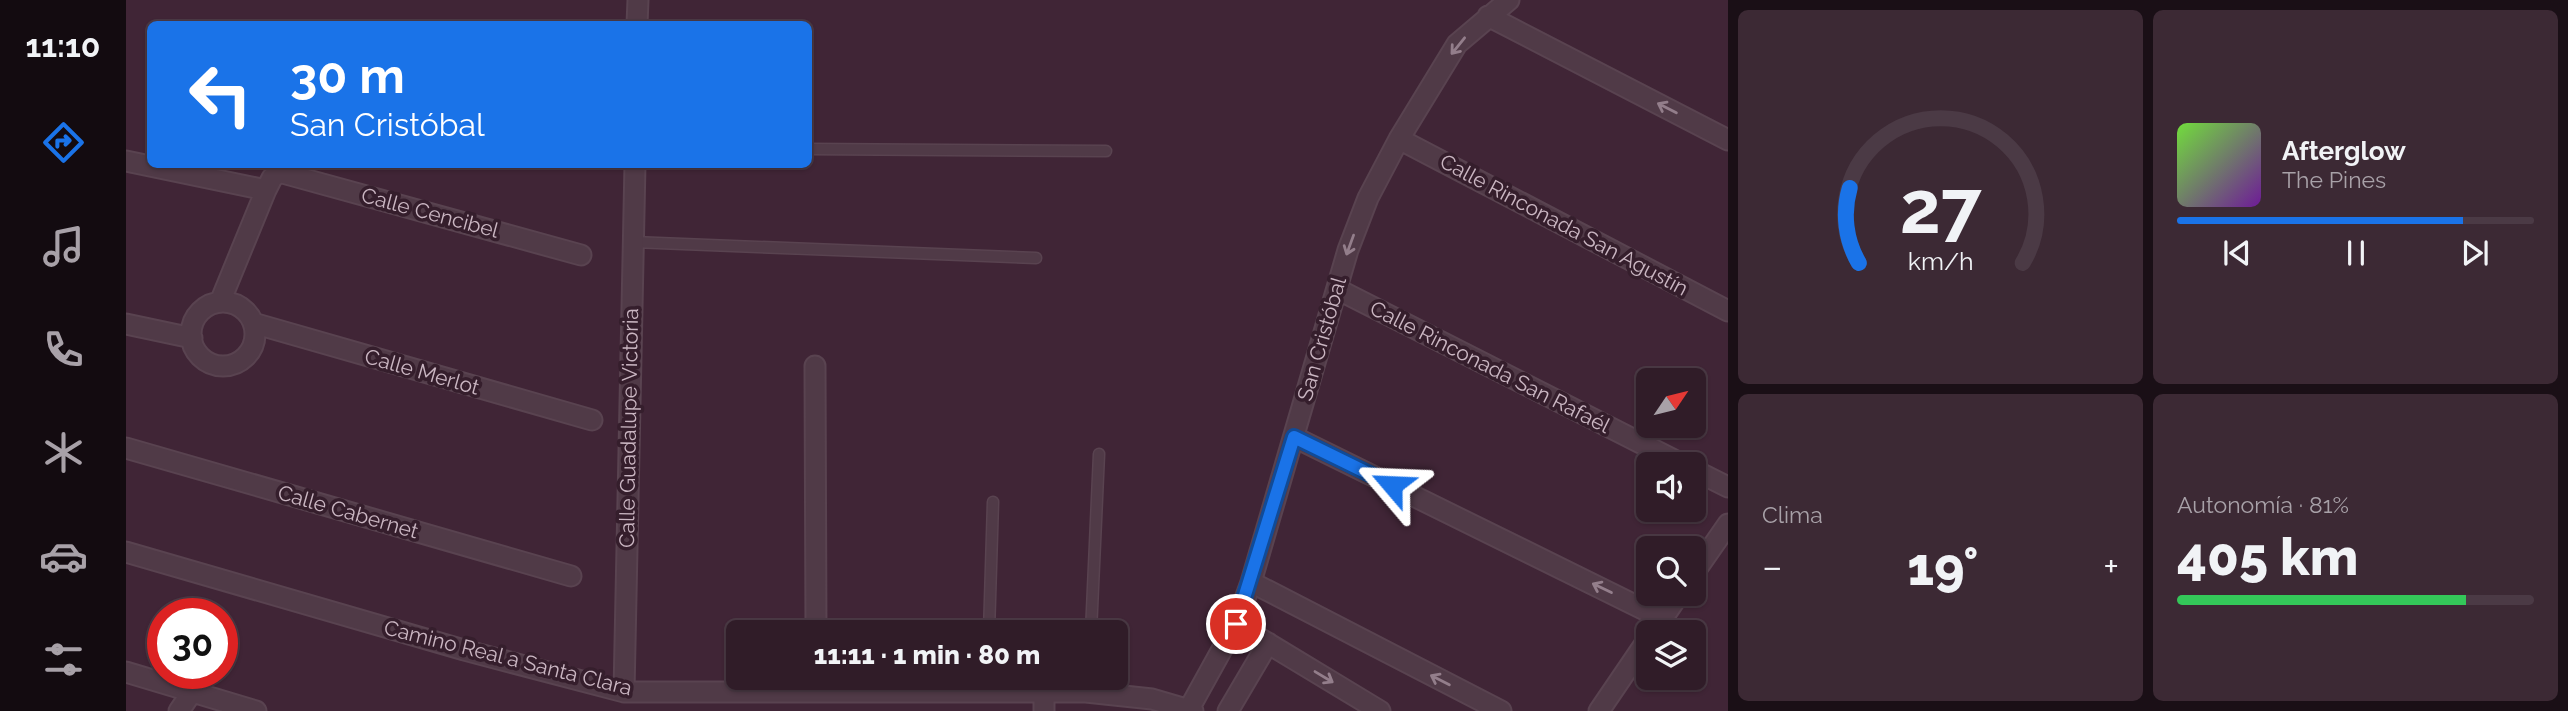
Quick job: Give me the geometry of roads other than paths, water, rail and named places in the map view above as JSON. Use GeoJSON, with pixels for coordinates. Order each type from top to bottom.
{"type":"FeatureCollection","features":[{"type":"Feature","properties":{"kind":"street"},"geometry":{"type":"LineString","coordinates":[[638,0],[638,21]]}},
{"type":"Feature","properties":{"kind":"street","name":"San Cristóbal"},"geometry":{"type":"LineString","coordinates":[[1191,710],[1236,624],[1251,582],[1336,289],[1368,198],[1399,139],[1458,44],[1509,0]]}},
{"type":"Feature","properties":{"kind":"street"},"geometry":{"type":"LineString","coordinates":[[1488,16],[1728,140]]}},
{"type":"Feature","properties":{"kind":"street","name":"Calle Rinconada San Agustín"},"geometry":{"type":"LineString","coordinates":[[1399,139],[1728,311]]}},
{"type":"Feature","properties":{"kind":"street"},"geometry":{"type":"LineString","coordinates":[[126,162],[147,166]]}},
{"type":"Feature","properties":{"kind":"street"},"geometry":{"type":"LineString","coordinates":[[156,168],[266,190],[220,302]]}},
{"type":"Feature","properties":{"kind":"street","name":"Calle Guadalupe Victoria"},"geometry":{"type":"LineString","coordinates":[[624,692],[635,168]]}},
{"type":"Feature","properties":{"kind":"street","name":"Calle Cencibel"},"geometry":{"type":"LineString","coordinates":[[266,190],[272,178],[279,172],[581,255]]}},
{"type":"Feature","properties":{"kind":"street","name":"Calle Rinconada San Rafaél"},"geometry":{"type":"LineString","coordinates":[[1336,289],[1658,452]]}},
{"type":"Feature","properties":{"kind":"street"},"geometry":{"type":"LineString","coordinates":[[220,302],[240,307],[253,323],[255,332],[252,349],[239,362],[213,365],[198,354],[192,338],[193,325],[198,314],[208,306],[220,302]]}},
{"type":"Feature","properties":{"kind":"street","name":"Calle Merlot"},"geometry":{"type":"LineString","coordinates":[[253,323],[592,420]]}},
{"type":"Feature","properties":{"kind":"street"},"geometry":{"type":"LineString","coordinates":[[126,324],[192,338]]}},
{"type":"Feature","properties":{"kind":"street"},"geometry":{"type":"LineString","coordinates":[[814,366],[816,620]]}},
{"type":"Feature","properties":{"kind":"street"},"geometry":{"type":"LineString","coordinates":[[1294,437],[1648,620]]}},
{"type":"Feature","properties":{"kind":"street","name":"Calle Cabernet"},"geometry":{"type":"LineString","coordinates":[[126,448],[571,576]]}},
{"type":"Feature","properties":{"kind":"street"},"geometry":{"type":"LineString","coordinates":[[1706,476],[1728,487]]}},
{"type":"Feature","properties":{"kind":"street"},"geometry":{"type":"LineString","coordinates":[[1706,556],[1728,524]]}},
{"type":"Feature","properties":{"kind":"street","name":"Camino Real a Santa Clara"},"geometry":{"type":"LineString","coordinates":[[126,552],[464,650],[624,692],[726,688]]}},
{"type":"Feature","properties":{"kind":"street"},"geometry":{"type":"LineString","coordinates":[[1251,582],[1501,711]]}},
{"type":"Feature","properties":{"kind":"street"},"geometry":{"type":"LineString","coordinates":[[1236,624],[1380,711]]}},
{"type":"Feature","properties":{"kind":"street"},"geometry":{"type":"LineString","coordinates":[[1228,711],[1268,643]]}},
{"type":"Feature","properties":{"kind":"street"},"geometry":{"type":"LineString","coordinates":[[1599,711],[1636,657]]}},
{"type":"Feature","properties":{"kind":"street"},"geometry":{"type":"LineString","coordinates":[[126,672],[256,711]]}},
{"type":"Feature","properties":{"kind":"street"},"geometry":{"type":"LineString","coordinates":[[1044,690],[1044,711]]}},
{"type":"Feature","properties":{"kind":"street","name":"Camino Real a Santa Clara"},"geometry":{"type":"LineString","coordinates":[[1113,690],[1191,710]]}},
{"type":"Feature","properties":{"kind":"street"},"geometry":{"type":"LineString","coordinates":[[179,711],[192,692]]}},
{"type":"Feature","properties":{"kind":"lane"},"geometry":{"type":"LineString","coordinates":[[812,149],[1106,151]]}},
{"type":"Feature","properties":{"kind":"lane"},"geometry":{"type":"LineString","coordinates":[[633,242],[1036,258]]}},
{"type":"Feature","properties":{"kind":"lane"},"geometry":{"type":"LineString","coordinates":[[1092,620],[1099,454]]}},
{"type":"Feature","properties":{"kind":"lane"},"geometry":{"type":"LineString","coordinates":[[989,620],[993,502]]}}]}
